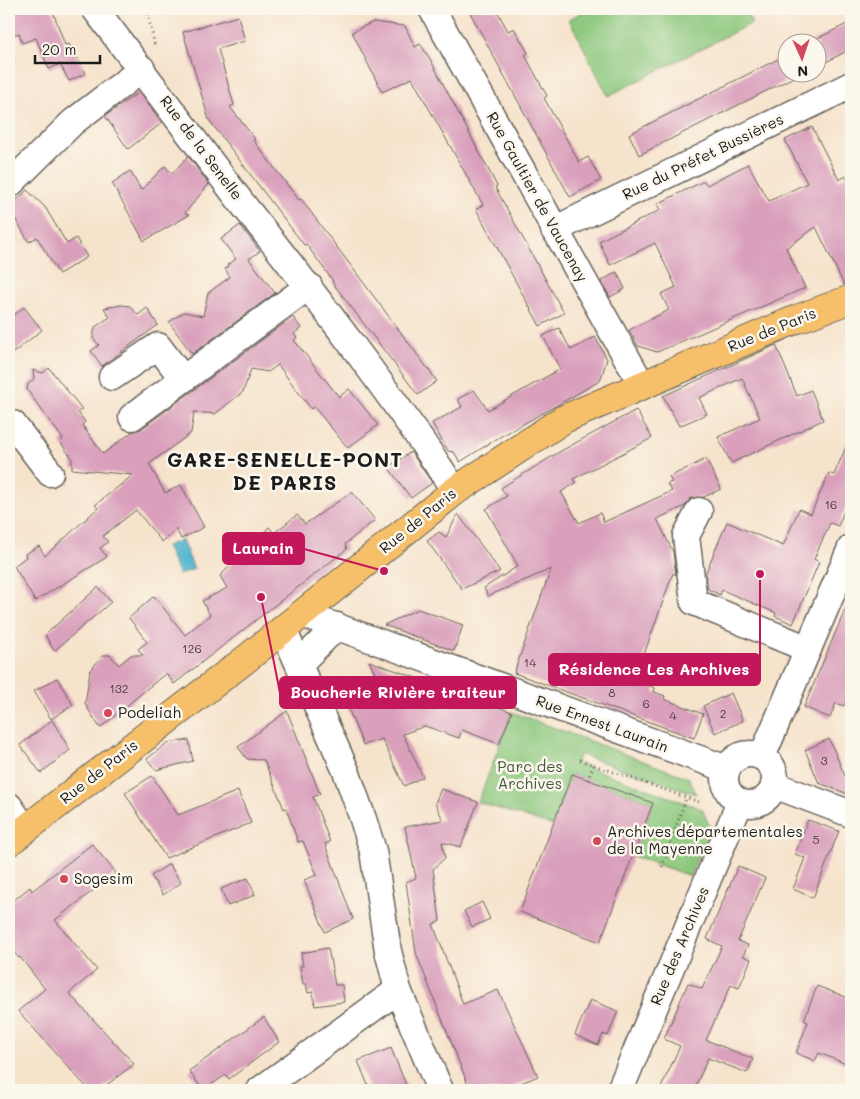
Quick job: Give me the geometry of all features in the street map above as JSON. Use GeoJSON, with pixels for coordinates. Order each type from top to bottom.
{"type":"FeatureCollection","features":[{"type":"Feature","properties":{"kind":"main road","name":"Rue de Paris"},"geometry":{"type":"LineString","coordinates":[[17,836],[293,621],[455,491],[564,419],[797,319],[851,299]]}},
{"type":"Feature","properties":{"kind":"street","name":"Rue de la Senelle"},"geometry":{"type":"LineString","coordinates":[[95,9],[241,201],[309,286],[406,416],[455,491]]}},
{"type":"Feature","properties":{"kind":"street","name":"Rue Gaultier de Vaucenay"},"geometry":{"type":"LineString","coordinates":[[432,9],[554,230],[632,364],[642,385]]}},
{"type":"Feature","properties":{"kind":"street"},"geometry":{"type":"LineString","coordinates":[[9,185],[73,122],[142,69]]}},
{"type":"Feature","properties":{"kind":"street","name":"Rue du Préfet Bussières"},"geometry":{"type":"LineString","coordinates":[[554,230],[851,85]]}},
{"type":"Feature","properties":{"kind":"street"},"geometry":{"type":"LineString","coordinates":[[132,417],[309,286]]}},
{"type":"Feature","properties":{"kind":"street"},"geometry":{"type":"LineString","coordinates":[[112,377],[158,346],[183,379]]}},
{"type":"Feature","properties":{"kind":"street"},"geometry":{"type":"LineString","coordinates":[[9,427],[13,424],[50,473]]}},
{"type":"Feature","properties":{"kind":"street"},"geometry":{"type":"LineString","coordinates":[[699,511],[686,536],[694,602],[808,649]]}},
{"type":"Feature","properties":{"kind":"street"},"geometry":{"type":"LineString","coordinates":[[762,757],[851,548]]}},
{"type":"Feature","properties":{"kind":"street"},"geometry":{"type":"LineString","coordinates":[[293,621],[299,664],[346,771],[373,851],[388,951],[398,990],[440,1090]]}},
{"type":"Feature","properties":{"kind":"street","name":"Rue Ernest Laurain"},"geometry":{"type":"LineString","coordinates":[[293,621],[337,626],[727,769]]}},
{"type":"Feature","properties":{"kind":"street"},"geometry":{"type":"LineString","coordinates":[[299,664],[337,626]]}},
{"type":"Feature","properties":{"kind":"street"},"geometry":{"type":"LineString","coordinates":[[746,754],[762,757],[773,768],[774,785],[772,792],[761,802],[754,804],[740,802],[728,791],[725,784],[727,769],[738,757],[746,754]]}},
{"type":"Feature","properties":{"kind":"street"},"geometry":{"type":"LineString","coordinates":[[774,785],[851,814]]}},
{"type":"Feature","properties":{"kind":"street","name":"Rue des Archives"},"geometry":{"type":"LineString","coordinates":[[620,1090],[740,802]]}},
{"type":"Feature","properties":{"kind":"street"},"geometry":{"type":"LineString","coordinates":[[9,806],[17,836]]}},
{"type":"Feature","properties":{"kind":"street"},"geometry":{"type":"LineString","coordinates":[[260,1090],[398,990]]}},
{"type":"Feature","properties":{"kind":"path"},"geometry":{"type":"LineString","coordinates":[[580,760],[699,802]]}},
{"type":"Feature","properties":{"kind":"path"},"geometry":{"type":"LineString","coordinates":[[588,780],[593,765]]}},
{"type":"Feature","properties":{"kind":"path"},"geometry":{"type":"LineString","coordinates":[[662,867],[686,798]]}},
{"type":"Feature","properties":{"kind":"green space"},"geometry":{"type":"Polygon","coordinates":[[[589,9],[744,9],[752,23],[608,96],[569,19],[589,9]]]}},
{"type":"Feature","properties":{"kind":"green space","name":"Parc des Archives"},"geometry":{"type":"Polygon","coordinates":[[[512,712],[689,778],[696,794],[579,754],[577,763],[702,809],[710,827],[690,876],[633,856],[653,803],[572,774],[553,826],[478,802],[512,712]]]}},
{"type":"Feature","properties":{"kind":"water"},"geometry":{"type":"Polygon","coordinates":[[[182,540],[194,569],[179,575],[166,546],[182,540]]]}},
{"type":"Feature","properties":{"kind":"building"},"geometry":{"type":"Polygon","coordinates":[[[9,9],[52,9],[65,45],[69,44],[86,73],[69,81],[60,64],[49,69],[36,38],[22,43],[19,33],[9,37],[9,9]]]}},
{"type":"Feature","properties":{"kind":"building"},"geometry":{"type":"Polygon","coordinates":[[[468,9],[496,9],[508,31],[514,28],[528,53],[525,55],[547,96],[544,98],[579,162],[588,157],[601,180],[570,197],[468,9]]]}},
{"type":"Feature","properties":{"kind":"building"},"geometry":{"type":"Polygon","coordinates":[[[238,16],[245,41],[218,49],[234,105],[230,107],[255,139],[253,140],[299,200],[301,199],[437,381],[418,395],[332,282],[306,244],[304,245],[209,120],[183,32],[238,16]]]}},
{"type":"Feature","properties":{"kind":"building"},"geometry":{"type":"Polygon","coordinates":[[[373,22],[405,26],[415,47],[420,44],[429,57],[497,186],[495,187],[564,313],[540,326],[476,209],[483,205],[412,78],[382,92],[352,32],[373,22]]]}},
{"type":"Feature","properties":{"kind":"building"},"geometry":{"type":"Polygon","coordinates":[[[851,22],[851,49],[828,61],[828,33],[851,22]]]}},
{"type":"Feature","properties":{"kind":"building"},"geometry":{"type":"Polygon","coordinates":[[[778,59],[778,82],[784,82],[639,155],[629,134],[778,59]]]}},
{"type":"Feature","properties":{"kind":"building"},"geometry":{"type":"Polygon","coordinates":[[[139,92],[162,123],[128,149],[105,116],[139,92]]]}},
{"type":"Feature","properties":{"kind":"building"},"geometry":{"type":"Polygon","coordinates":[[[812,127],[839,180],[846,176],[851,188],[851,284],[844,285],[816,227],[786,248],[805,288],[657,352],[638,346],[629,330],[669,310],[661,294],[676,287],[655,243],[610,265],[599,241],[660,210],[657,204],[704,181],[707,185],[748,164],[769,201],[807,183],[785,140],[812,127]]]}},
{"type":"Feature","properties":{"kind":"building"},"geometry":{"type":"Polygon","coordinates":[[[188,156],[209,184],[185,213],[189,215],[144,241],[112,183],[130,171],[141,190],[165,166],[172,174],[188,156]]]}},
{"type":"Feature","properties":{"kind":"building"},"geometry":{"type":"Polygon","coordinates":[[[27,190],[45,207],[67,244],[76,238],[87,257],[59,274],[37,237],[29,242],[9,208],[27,190]]]}},
{"type":"Feature","properties":{"kind":"building"},"geometry":{"type":"Polygon","coordinates":[[[240,225],[260,251],[249,259],[275,293],[192,354],[169,322],[184,312],[203,316],[208,293],[230,277],[225,269],[228,267],[227,265],[236,259],[221,239],[240,225]]]}},
{"type":"Feature","properties":{"kind":"building"},"geometry":{"type":"Polygon","coordinates":[[[617,272],[625,289],[610,297],[601,281],[617,272]]]}},
{"type":"Feature","properties":{"kind":"building"},"geometry":{"type":"Polygon","coordinates":[[[121,305],[130,306],[138,315],[147,308],[158,325],[102,366],[91,351],[99,345],[93,338],[95,327],[110,317],[104,308],[121,305]]]}},
{"type":"Feature","properties":{"kind":"building"},"geometry":{"type":"Polygon","coordinates":[[[24,307],[42,330],[9,356],[9,319],[24,307]]]}},
{"type":"Feature","properties":{"kind":"building"},"geometry":{"type":"Polygon","coordinates":[[[293,317],[301,328],[294,334],[297,338],[294,340],[339,397],[349,389],[378,425],[348,448],[314,407],[311,409],[278,365],[268,372],[251,369],[243,392],[215,414],[194,412],[191,433],[149,464],[165,493],[181,485],[204,527],[181,539],[176,529],[162,542],[136,510],[103,536],[108,542],[100,548],[107,557],[35,601],[14,566],[26,557],[25,554],[39,546],[45,556],[98,508],[95,505],[133,475],[72,469],[72,458],[60,442],[63,439],[27,390],[28,384],[34,379],[33,370],[43,373],[49,368],[82,409],[78,412],[85,422],[82,425],[103,454],[132,432],[141,429],[293,317]]]}},
{"type":"Feature","properties":{"kind":"building"},"geometry":{"type":"Polygon","coordinates":[[[559,328],[571,350],[595,337],[607,359],[600,381],[498,438],[460,462],[454,452],[448,451],[432,423],[462,407],[458,399],[474,390],[488,410],[560,369],[543,336],[559,328]]]}},
{"type":"Feature","properties":{"kind":"building"},"geometry":{"type":"Polygon","coordinates":[[[776,345],[797,396],[811,390],[823,420],[731,463],[718,437],[760,418],[742,378],[699,398],[707,414],[679,426],[663,396],[776,345]]]}},
{"type":"Feature","properties":{"kind":"building"},"geometry":{"type":"Polygon","coordinates":[[[636,410],[652,438],[573,479],[576,483],[561,492],[579,523],[600,513],[604,522],[672,491],[667,484],[672,482],[669,477],[706,459],[721,489],[704,497],[691,498],[685,506],[657,519],[673,552],[676,575],[673,573],[635,680],[655,688],[654,692],[665,696],[664,699],[703,714],[694,738],[514,673],[551,569],[488,596],[484,588],[518,566],[486,509],[507,496],[501,488],[559,452],[636,410]]]}},
{"type":"Feature","properties":{"kind":"building"},"geometry":{"type":"Polygon","coordinates":[[[851,435],[851,495],[838,526],[830,523],[814,559],[819,562],[793,624],[775,616],[776,613],[722,590],[720,595],[708,589],[706,572],[727,522],[783,546],[799,509],[811,514],[829,473],[834,475],[851,435]]]}},
{"type":"Feature","properties":{"kind":"building"},"geometry":{"type":"Polygon","coordinates":[[[411,452],[432,483],[411,498],[388,467],[411,452]]]}},
{"type":"Feature","properties":{"kind":"building"},"geometry":{"type":"Polygon","coordinates":[[[352,492],[375,520],[345,544],[347,549],[174,684],[166,673],[100,728],[85,704],[90,671],[103,655],[110,655],[119,665],[131,655],[143,655],[138,649],[147,642],[129,618],[154,596],[185,635],[210,615],[202,601],[227,588],[220,576],[269,527],[274,533],[297,515],[305,524],[352,492]]]}},
{"type":"Feature","properties":{"kind":"building"},"geometry":{"type":"Polygon","coordinates":[[[458,514],[500,571],[462,589],[427,541],[439,532],[446,537],[458,514]]]}},
{"type":"Feature","properties":{"kind":"building"},"geometry":{"type":"Polygon","coordinates":[[[98,587],[111,602],[54,651],[45,635],[98,587]]]}},
{"type":"Feature","properties":{"kind":"building"},"geometry":{"type":"Polygon","coordinates":[[[851,596],[851,688],[844,706],[836,703],[830,718],[804,707],[851,596]]]}},
{"type":"Feature","properties":{"kind":"building"},"geometry":{"type":"Polygon","coordinates":[[[418,609],[463,625],[454,651],[384,625],[418,609]]]}},
{"type":"Feature","properties":{"kind":"building"},"geometry":{"type":"Polygon","coordinates":[[[369,661],[512,712],[499,744],[462,730],[459,738],[425,726],[403,734],[423,777],[404,786],[382,739],[363,745],[348,708],[385,695],[369,661]]]}},
{"type":"Feature","properties":{"kind":"building"},"geometry":{"type":"Polygon","coordinates":[[[57,678],[73,705],[51,719],[34,691],[57,678]]]}},
{"type":"Feature","properties":{"kind":"building"},"geometry":{"type":"Polygon","coordinates":[[[731,693],[743,721],[715,733],[703,706],[731,693]]]}},
{"type":"Feature","properties":{"kind":"building"},"geometry":{"type":"Polygon","coordinates":[[[287,711],[320,794],[313,797],[330,842],[325,844],[353,919],[325,932],[304,880],[317,875],[303,841],[298,842],[286,808],[284,809],[264,760],[247,759],[238,747],[287,711]]]}},
{"type":"Feature","properties":{"kind":"building"},"geometry":{"type":"Polygon","coordinates":[[[52,720],[70,750],[41,773],[20,745],[52,720]]]}},
{"type":"Feature","properties":{"kind":"building"},"geometry":{"type":"Polygon","coordinates":[[[829,739],[851,790],[851,795],[819,783],[805,750],[829,739]]]}},
{"type":"Feature","properties":{"kind":"building"},"geometry":{"type":"Polygon","coordinates":[[[189,740],[193,761],[156,770],[147,759],[167,743],[189,740]]]}},
{"type":"Feature","properties":{"kind":"building"},"geometry":{"type":"Polygon","coordinates":[[[572,774],[653,803],[600,942],[520,912],[572,774]]]}},
{"type":"Feature","properties":{"kind":"building"},"geometry":{"type":"Polygon","coordinates":[[[152,776],[178,815],[238,791],[251,823],[166,858],[125,793],[152,776]]]}},
{"type":"Feature","properties":{"kind":"building"},"geometry":{"type":"Polygon","coordinates":[[[441,789],[478,802],[461,847],[442,842],[445,858],[433,869],[440,921],[433,924],[463,1004],[498,990],[538,1076],[504,1090],[470,1090],[416,953],[406,882],[416,878],[405,827],[443,820],[435,803],[441,789]]]}},
{"type":"Feature","properties":{"kind":"building"},"geometry":{"type":"Polygon","coordinates":[[[808,820],[839,831],[813,898],[793,889],[805,858],[795,854],[808,820]]]}},
{"type":"Feature","properties":{"kind":"building"},"geometry":{"type":"Polygon","coordinates":[[[92,844],[116,873],[55,920],[97,970],[69,993],[134,1064],[100,1090],[89,1090],[18,1011],[45,989],[20,957],[9,947],[9,904],[30,887],[32,891],[92,844]]]}},
{"type":"Feature","properties":{"kind":"building"},"geometry":{"type":"Polygon","coordinates":[[[169,864],[181,883],[163,895],[151,876],[169,864]]]}},
{"type":"Feature","properties":{"kind":"building"},"geometry":{"type":"Polygon","coordinates":[[[738,866],[765,878],[738,941],[748,945],[743,956],[751,959],[739,988],[731,985],[706,1040],[753,1059],[747,1073],[708,1058],[694,1090],[660,1090],[680,1046],[664,1039],[688,983],[702,989],[722,946],[707,939],[738,866]]]}},
{"type":"Feature","properties":{"kind":"building"},"geometry":{"type":"Polygon","coordinates":[[[248,878],[255,895],[228,906],[221,889],[248,878]]]}},
{"type":"Feature","properties":{"kind":"building"},"geometry":{"type":"Polygon","coordinates":[[[482,902],[490,919],[472,927],[464,911],[482,902]]]}},
{"type":"Feature","properties":{"kind":"building"},"geometry":{"type":"Polygon","coordinates":[[[328,948],[335,985],[342,985],[344,1002],[315,1006],[313,992],[308,993],[306,984],[303,984],[300,966],[303,966],[301,953],[328,948]]]}},
{"type":"Feature","properties":{"kind":"building"},"geometry":{"type":"Polygon","coordinates":[[[817,986],[851,999],[851,1066],[819,1053],[815,1061],[796,1053],[808,1022],[804,1020],[817,986]]]}},
{"type":"Feature","properties":{"kind":"building"},"geometry":{"type":"Polygon","coordinates":[[[590,1000],[618,1011],[608,1036],[603,1034],[598,1045],[575,1035],[590,1000]]]}},
{"type":"Feature","properties":{"kind":"building"},"geometry":{"type":"Polygon","coordinates":[[[264,1017],[279,1042],[229,1079],[226,1075],[203,1090],[189,1071],[264,1017]]]}},
{"type":"Feature","properties":{"kind":"building"},"geometry":{"type":"Polygon","coordinates":[[[391,1048],[408,1090],[370,1090],[358,1061],[391,1048]]]}},
{"type":"Feature","properties":{"kind":"place","name":"Laurain"},"geometry":{"type":"Point","coordinates":[384,571]}},
{"type":"Feature","properties":{"kind":"place","name":"Résidence Les Archives"},"geometry":{"type":"Point","coordinates":[760,574]}},
{"type":"Feature","properties":{"kind":"place","name":"Boucherie Rivière traiteur"},"geometry":{"type":"Point","coordinates":[261,597]}},
{"type":"Feature","properties":{"kind":"place","name":"Podeliah"},"geometry":{"type":"Point","coordinates":[108,713]}},
{"type":"Feature","properties":{"kind":"place","name":"Archives départementales de la Mayenne"},"geometry":{"type":"Point","coordinates":[597,841]}},
{"type":"Feature","properties":{"kind":"place","name":"Sogesim"},"geometry":{"type":"Point","coordinates":[64,879]}},
{"type":"Feature","properties":{"kind":"district","name":"GARE-SENELLE-PONT DE PARIS"},"geometry":{"type":"Point","coordinates":[285,472]}}]}
